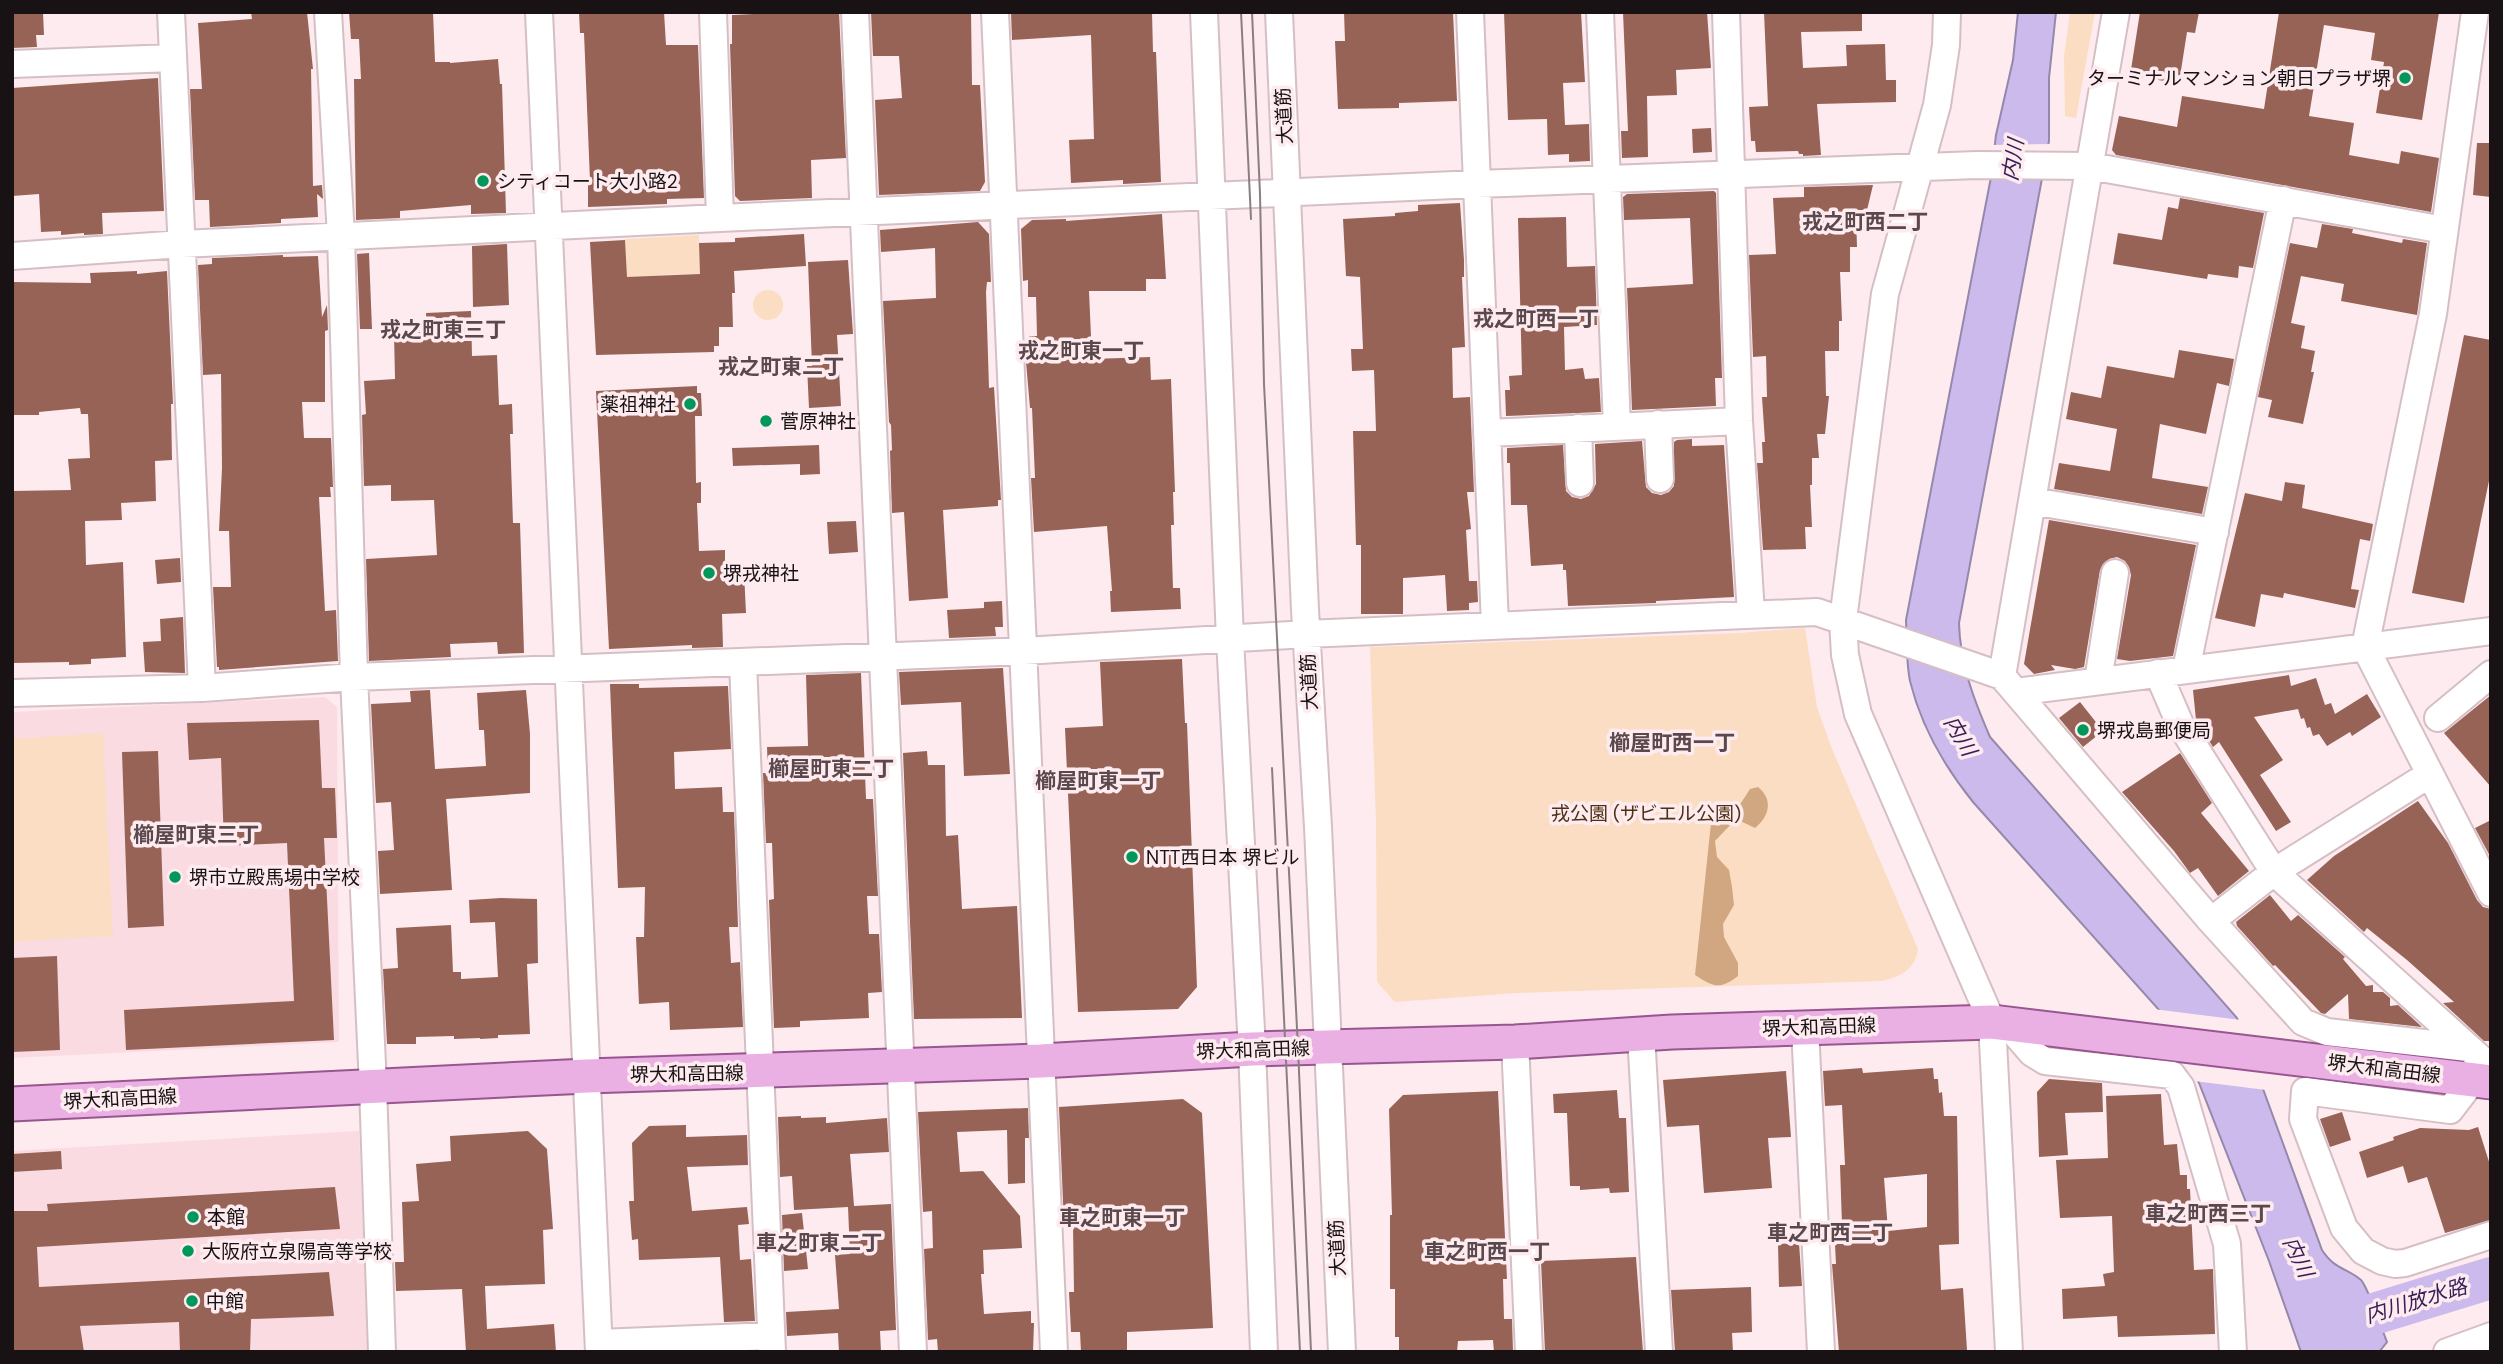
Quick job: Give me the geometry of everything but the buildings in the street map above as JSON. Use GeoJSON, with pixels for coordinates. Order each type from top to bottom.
{"type":"FeatureCollection","features":[{"type":"Feature","properties":{"kind":"main road","name":"堺大和高田線"},"geometry":{"type":"LineString","coordinates":[[12,1104],[587,1076],[760,1072],[1041,1061],[1252,1049],[1514,1042],[1641,1034],[1999,1023],[2265,1054],[2481,1070]]}},
{"type":"Feature","properties":{"kind":"street"},"geometry":{"type":"LineString","coordinates":[[171,12],[202,688]]}},
{"type":"Feature","properties":{"kind":"street"},"geometry":{"type":"LineString","coordinates":[[328,12],[341,236],[354,677],[382,1352]]}},
{"type":"Feature","properties":{"kind":"street"},"geometry":{"type":"LineString","coordinates":[[538,12],[599,1347],[772,1344],[743,662]]}},
{"type":"Feature","properties":{"kind":"street"},"geometry":{"type":"LineString","coordinates":[[713,12],[720,218]]}},
{"type":"Feature","properties":{"kind":"street"},"geometry":{"type":"LineString","coordinates":[[855,12],[913,1352]]}},
{"type":"Feature","properties":{"kind":"street"},"geometry":{"type":"LineString","coordinates":[[995,12],[1054,1352]]}},
{"type":"Feature","properties":{"kind":"street"},"geometry":{"type":"LineString","coordinates":[[1204,12],[1264,1352]]}},
{"type":"Feature","properties":{"kind":"street","name":"大道筋"},"geometry":{"type":"LineString","coordinates":[[1279,12],[1306,634],[1318,827],[1342,1352]]}},
{"type":"Feature","properties":{"kind":"street"},"geometry":{"type":"LineString","coordinates":[[1470,12],[1495,625]]}},
{"type":"Feature","properties":{"kind":"street"},"geometry":{"type":"LineString","coordinates":[[1600,12],[1617,426]]}},
{"type":"Feature","properties":{"kind":"street"},"geometry":{"type":"LineString","coordinates":[[1726,12],[1739,421],[1751,614]]}},
{"type":"Feature","properties":{"kind":"street"},"geometry":{"type":"LineString","coordinates":[[1947,12],[1946,45],[1937,105],[1885,294],[1843,620],[1845,655],[1858,714],[1999,1023],[2008,1352]]}},
{"type":"Feature","properties":{"kind":"street"},"geometry":{"type":"LineString","coordinates":[[2002,680],[2032,501],[2079,165],[2116,12]]}},
{"type":"Feature","properties":{"kind":"street"},"geometry":{"type":"LineString","coordinates":[[2475,12],[2433,314],[2365,647],[2491,893]]}},
{"type":"Feature","properties":{"kind":"street"},"geometry":{"type":"LineString","coordinates":[[12,64],[173,58]]}},
{"type":"Feature","properties":{"kind":"street"},"geometry":{"type":"LineString","coordinates":[[12,256],[341,236],[1919,165],[2079,165],[2444,230]]}},
{"type":"Feature","properties":{"kind":"street"},"geometry":{"type":"LineString","coordinates":[[2186,670],[2283,200]]}},
{"type":"Feature","properties":{"kind":"street"},"geometry":{"type":"LineString","coordinates":[[1487,433],[1739,421]]}},
{"type":"Feature","properties":{"kind":"street"},"geometry":{"type":"LineString","coordinates":[[1658,424],[1661,479]]}},
{"type":"Feature","properties":{"kind":"street"},"geometry":{"type":"LineString","coordinates":[[1578,428],[1580,483]]}},
{"type":"Feature","properties":{"kind":"street"},"geometry":{"type":"LineString","coordinates":[[2032,501],[2215,532]]}},
{"type":"Feature","properties":{"kind":"street"},"geometry":{"type":"LineString","coordinates":[[2098,681],[2115,573]]}},
{"type":"Feature","properties":{"kind":"street"},"geometry":{"type":"LineString","coordinates":[[12,693],[202,688],[354,677],[1024,651],[1306,634],[1816,612],[2002,680],[2098,681],[2491,631]]}},
{"type":"Feature","properties":{"kind":"street"},"geometry":{"type":"LineString","coordinates":[[2158,673],[2180,724],[2274,872],[2481,1070]]}},
{"type":"Feature","properties":{"kind":"street"},"geometry":{"type":"LineString","coordinates":[[2438,718],[2491,674]]}},
{"type":"Feature","properties":{"kind":"street"},"geometry":{"type":"LineString","coordinates":[[2002,680],[2211,921],[2304,1022],[2327,1032],[2481,1070]]}},
{"type":"Feature","properties":{"kind":"street"},"geometry":{"type":"LineString","coordinates":[[2211,921],[2274,872],[2430,774]]}},
{"type":"Feature","properties":{"kind":"street"},"geometry":{"type":"LineString","coordinates":[[1999,1023],[2032,1053],[2045,1061],[2172,1075],[2181,1087],[2227,1244],[2233,1352]]}},
{"type":"Feature","properties":{"kind":"street"},"geometry":{"type":"LineString","coordinates":[[1805,1028],[1821,1352]]}},
{"type":"Feature","properties":{"kind":"street"},"geometry":{"type":"LineString","coordinates":[[1641,1034],[1659,1352]]}},
{"type":"Feature","properties":{"kind":"street"},"geometry":{"type":"LineString","coordinates":[[1514,1042],[1529,1352]]}},
{"type":"Feature","properties":{"kind":"street"},"geometry":{"type":"LineString","coordinates":[[2481,1070],[2450,1110],[2305,1091],[2303,1119],[2344,1228],[2363,1251],[2382,1261],[2404,1264],[2491,1235]]}},
{"type":"Feature","properties":{"kind":"street"},"geometry":{"type":"LineString","coordinates":[[2447,1352],[2491,1336]]}},
{"type":"Feature","properties":{"kind":"shaded area","name":"堺市立殿馬場中学校"},"geometry":{"type":"Polygon","coordinates":[[[325,697],[337,707],[339,1042],[12,1058],[12,712],[325,697]]]}},
{"type":"Feature","properties":{"kind":"shaded area"},"geometry":{"type":"Polygon","coordinates":[[[1758,787],[1768,803],[1764,819],[1755,828],[1736,819],[1715,841],[1717,857],[1729,870],[1734,905],[1723,924],[1724,937],[1738,963],[1738,976],[1716,985],[1695,975],[1711,823],[1718,813],[1741,803],[1750,789],[1758,787]]]}},
{"type":"Feature","properties":{"kind":"shaded area","name":"大阪府立泉陽高等学校"},"geometry":{"type":"Polygon","coordinates":[[[359,1131],[368,1352],[12,1352],[12,1151],[359,1131]]]}},
{"type":"Feature","properties":{"kind":"green space"},"geometry":{"type":"Polygon","coordinates":[[[2070,12],[2095,12],[2076,118],[2065,116],[2064,57],[2070,12]]]}},
{"type":"Feature","properties":{"kind":"green space"},"geometry":{"type":"Polygon","coordinates":[[[699,235],[700,274],[661,275],[629,324],[594,327],[593,274],[626,273],[625,239],[699,235]]]}},
{"type":"Feature","properties":{"kind":"green space"},"geometry":{"type":"Polygon","coordinates":[[[768,290],[779,294],[783,305],[779,316],[768,320],[757,316],[753,305],[757,294],[768,290]]]}},
{"type":"Feature","properties":{"kind":"green space","name":"戎公園 (ザビエル公園)"},"geometry":{"type":"Polygon","coordinates":[[[1805,628],[1817,707],[1832,749],[1918,949],[1914,962],[1906,971],[1881,981],[1517,993],[1395,1002],[1377,982],[1376,822],[1370,647],[1805,628]]]}},
{"type":"Feature","properties":{"kind":"green space"},"geometry":{"type":"Polygon","coordinates":[[[103,733],[113,936],[12,942],[12,739],[103,733]]]}},
{"type":"Feature","properties":{"kind":"water","name":"内川"},"geometry":{"type":"Polygon","coordinates":[[[2018,12],[2056,12],[2049,78],[2049,141],[1959,623],[1965,667],[1990,737],[2237,1018],[2322,1250],[2336,1265],[2361,1280],[2371,1300],[2387,1342],[2379,1352],[2301,1352],[2269,1261],[2199,1083],[2160,1011],[1962,788],[1927,730],[1910,681],[1906,620],[1991,177],[1996,135],[2013,60],[2018,12]]]}},
{"type":"Feature","properties":{"kind":"pier"},"geometry":{"type":"Polygon","coordinates":[[[2052,144],[2046,176],[1987,177],[1991,145],[2052,144]]]}},
{"type":"Feature","properties":{"kind":"pier"},"geometry":{"type":"Polygon","coordinates":[[[2153,1009],[2241,1020],[2266,1090],[2194,1081],[2153,1009]]]}},
{"type":"Feature","properties":{"kind":"waterway","name":"内川放水路"},"geometry":{"type":"LineString","coordinates":[[2341,1324],[2491,1278]]}},
{"type":"Feature","properties":{"kind":"tram line"},"geometry":{"type":"LineString","coordinates":[[1241,12],[1251,219]]}},
{"type":"Feature","properties":{"kind":"tram line"},"geometry":{"type":"LineString","coordinates":[[1252,12],[1260,194],[1264,384],[1311,1352]]}},
{"type":"Feature","properties":{"kind":"tram line"},"geometry":{"type":"LineString","coordinates":[[1272,768],[1300,1352]]}},
{"type":"Feature","properties":{"kind":"place","name":"ターミナルマンション朝日プラザ堺"},"geometry":{"type":"Point","coordinates":[2405,78]}},
{"type":"Feature","properties":{"kind":"place","name":"シティコート大小路2"},"geometry":{"type":"Point","coordinates":[483,181]}},
{"type":"Feature","properties":{"kind":"place","name":"薬祖神社"},"geometry":{"type":"Point","coordinates":[690,404]}},
{"type":"Feature","properties":{"kind":"place","name":"菅原神社"},"geometry":{"type":"Point","coordinates":[766,421]}},
{"type":"Feature","properties":{"kind":"place","name":"堺戎神社"},"geometry":{"type":"Point","coordinates":[709,573]}},
{"type":"Feature","properties":{"kind":"place","name":"堺戎島郵便局"},"geometry":{"type":"Point","coordinates":[2083,730]}},
{"type":"Feature","properties":{"kind":"place","name":"NTT西日本 堺ビル"},"geometry":{"type":"Point","coordinates":[1132,857]}},
{"type":"Feature","properties":{"kind":"place","name":"堺市立殿馬場中学校"},"geometry":{"type":"Point","coordinates":[175,877]}},
{"type":"Feature","properties":{"kind":"place","name":"本館"},"geometry":{"type":"Point","coordinates":[193,1217]}},
{"type":"Feature","properties":{"kind":"place","name":"大阪府立泉陽高等学校"},"geometry":{"type":"Point","coordinates":[188,1251]}},
{"type":"Feature","properties":{"kind":"place","name":"中館"},"geometry":{"type":"Point","coordinates":[192,1301]}},
{"type":"Feature","properties":{"kind":"district","name":"戎之町西二丁"},"geometry":{"type":"Point","coordinates":[1865,222]}},
{"type":"Feature","properties":{"kind":"district","name":"戎之町西一丁"},"geometry":{"type":"Point","coordinates":[1536,319]}},
{"type":"Feature","properties":{"kind":"district","name":"戎之町東三丁"},"geometry":{"type":"Point","coordinates":[443,330]}},
{"type":"Feature","properties":{"kind":"district","name":"戎之町東一丁"},"geometry":{"type":"Point","coordinates":[1081,351]}},
{"type":"Feature","properties":{"kind":"district","name":"戎之町東二丁"},"geometry":{"type":"Point","coordinates":[781,367]}},
{"type":"Feature","properties":{"kind":"district","name":"櫛屋町西一丁"},"geometry":{"type":"Point","coordinates":[1672,743]}},
{"type":"Feature","properties":{"kind":"district","name":"櫛屋町東二丁"},"geometry":{"type":"Point","coordinates":[831,769]}},
{"type":"Feature","properties":{"kind":"district","name":"櫛屋町東一丁"},"geometry":{"type":"Point","coordinates":[1098,781]}},
{"type":"Feature","properties":{"kind":"district","name":"櫛屋町東三丁"},"geometry":{"type":"Point","coordinates":[196,835]}},
{"type":"Feature","properties":{"kind":"district","name":"車之町西三丁"},"geometry":{"type":"Point","coordinates":[2208,1214]}},
{"type":"Feature","properties":{"kind":"district","name":"車之町東一丁"},"geometry":{"type":"Point","coordinates":[1122,1218]}},
{"type":"Feature","properties":{"kind":"district","name":"車之町西二丁"},"geometry":{"type":"Point","coordinates":[1830,1233]}},
{"type":"Feature","properties":{"kind":"district","name":"車之町東二丁"},"geometry":{"type":"Point","coordinates":[819,1243]}},
{"type":"Feature","properties":{"kind":"district","name":"車之町西一丁"},"geometry":{"type":"Point","coordinates":[1487,1252]}}]}
